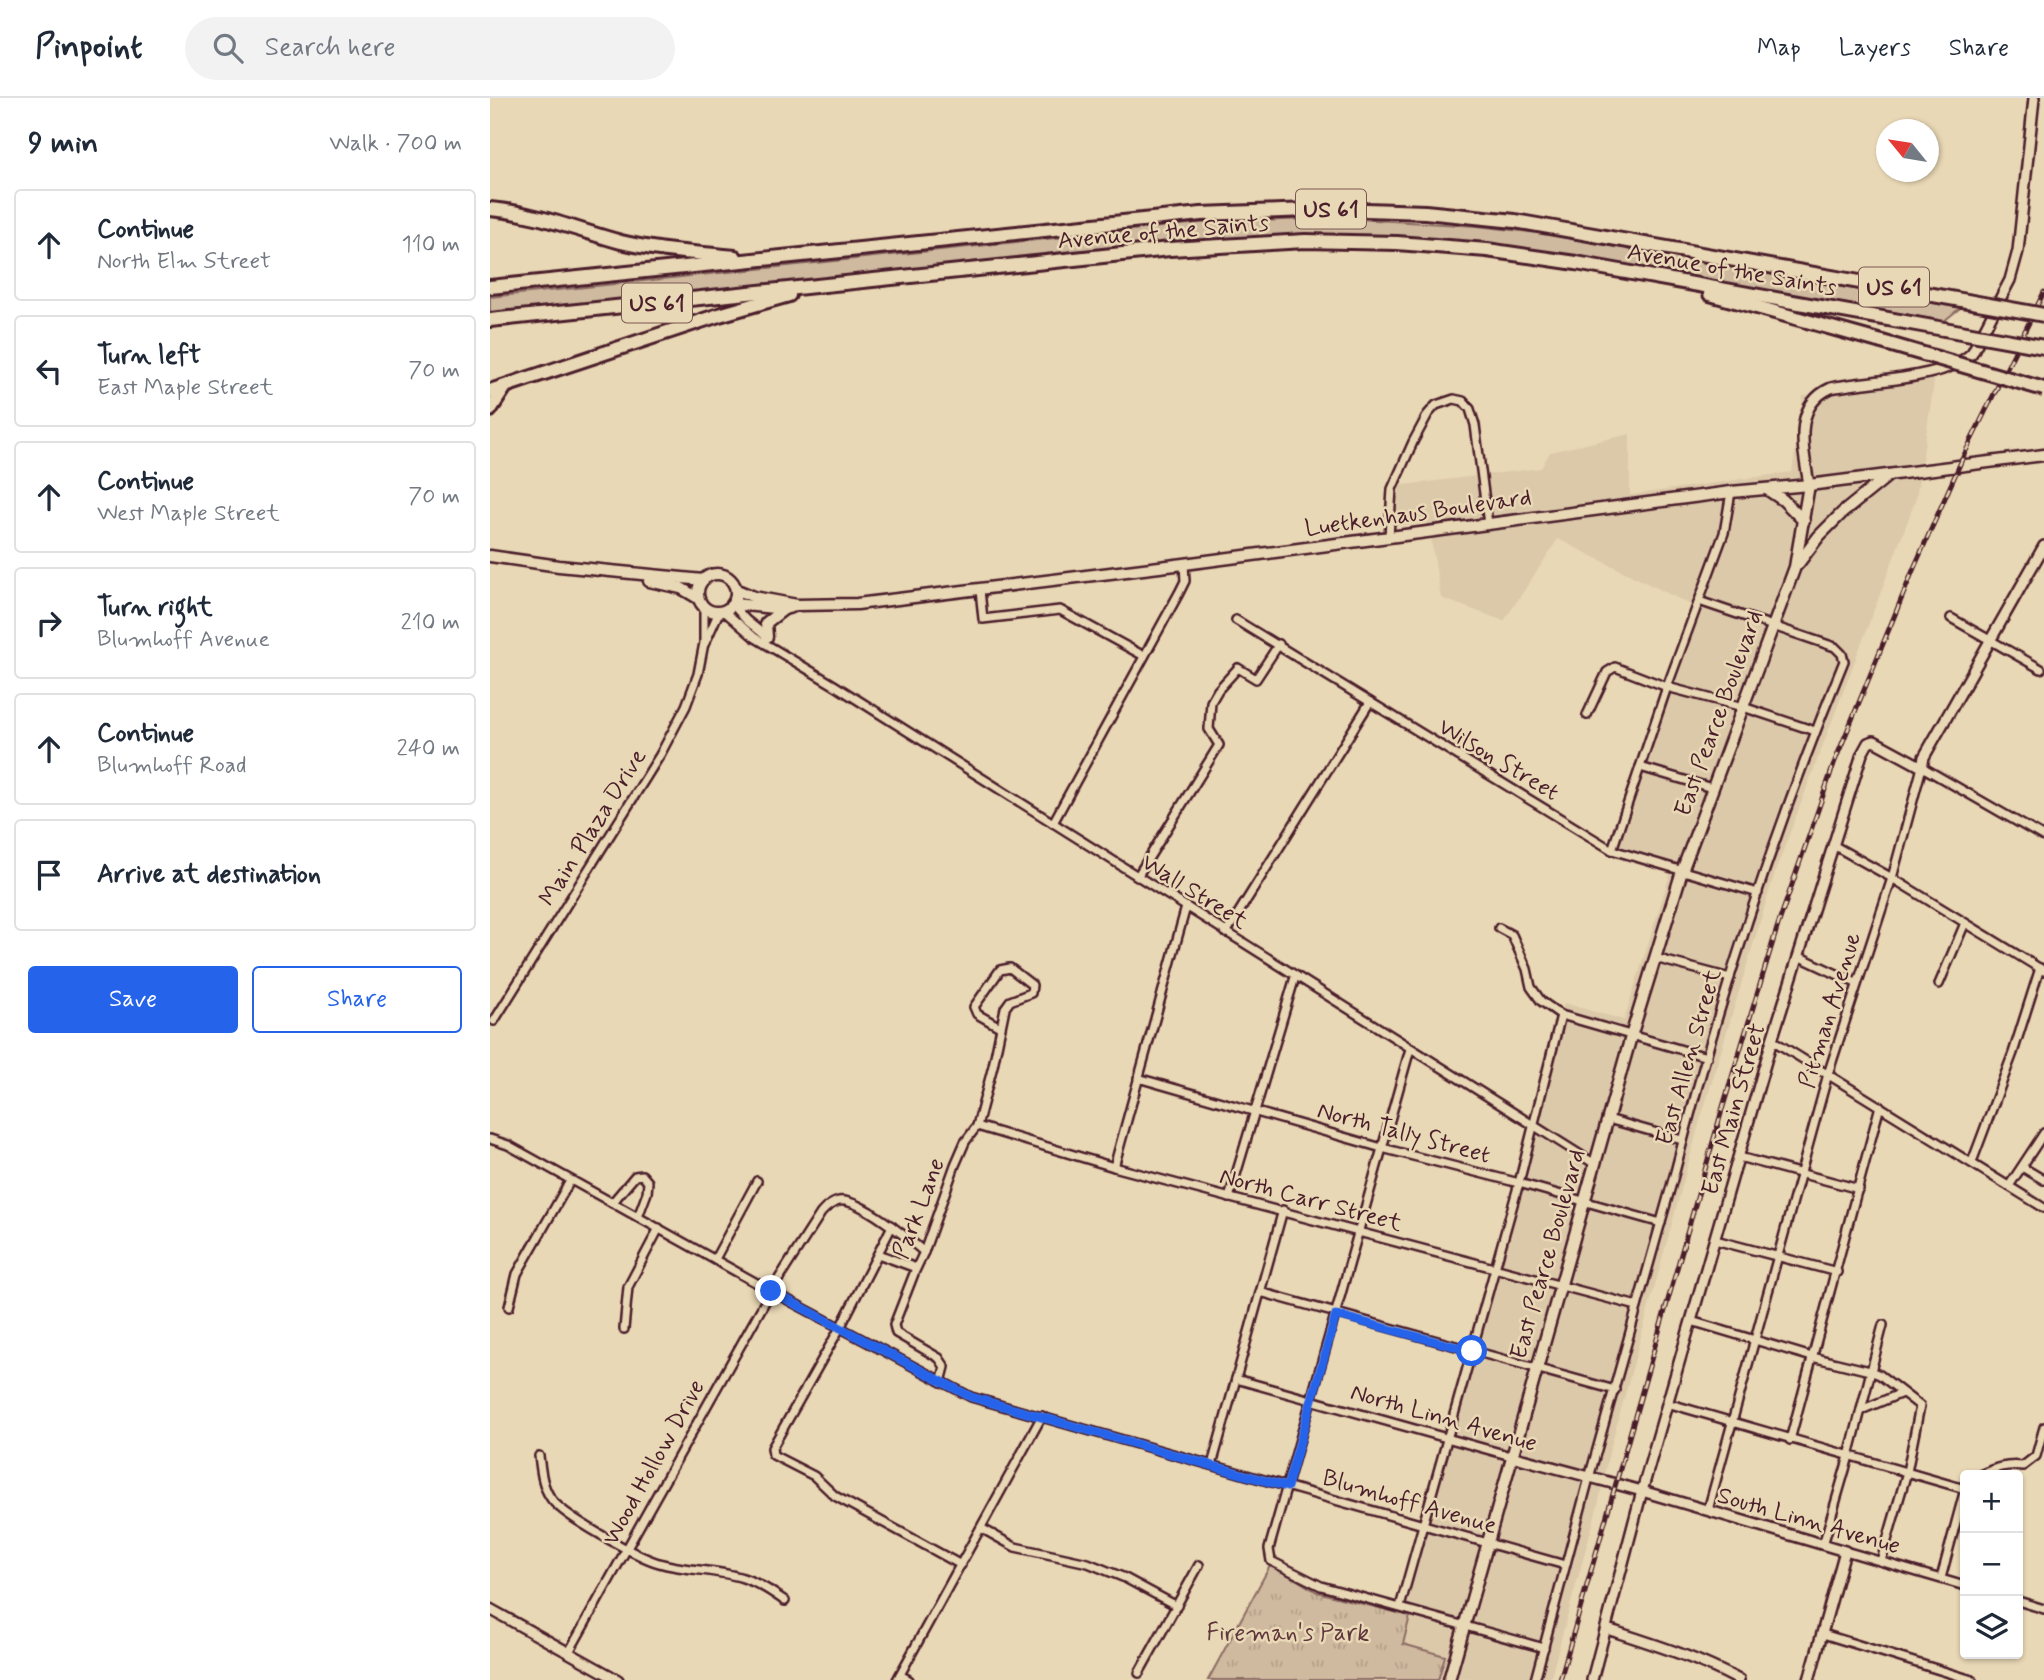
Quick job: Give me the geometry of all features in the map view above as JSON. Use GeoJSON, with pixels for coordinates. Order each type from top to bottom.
{"type":"FeatureCollection","features":[{"type":"Feature","properties":{"kind":"highway"},"geometry":{"type":"LineString","coordinates":[[490,209],[537,216],[644,246],[763,259]]}},
{"type":"Feature","properties":{"kind":"highway","name":"Avenue of the Saints"},"geometry":{"type":"LineString","coordinates":[[490,287],[1201,214],[1291,209],[1380,210],[1538,224],[2044,315]]}},
{"type":"Feature","properties":{"kind":"highway","name":"Avenue of the Saints"},"geometry":{"type":"LineString","coordinates":[[490,320],[1170,249],[1305,241],[1442,245],[1532,256],[2044,348]]}},
{"type":"Feature","properties":{"kind":"highway"},"geometry":{"type":"LineString","coordinates":[[1632,272],[2044,389]]}},
{"type":"Feature","properties":{"kind":"highway"},"geometry":{"type":"LineString","coordinates":[[490,391],[719,315],[825,285]]}},
{"type":"Feature","properties":{"kind":"highway"},"geometry":{"type":"LineString","coordinates":[[490,410],[505,386]]}},
{"type":"Feature","properties":{"kind":"main road","name":"Luetkenhaus Boulevard"},"geometry":{"type":"LineString","coordinates":[[728,608],[784,609],[797,606],[857,604],[980,590],[2043,454]]}},
{"type":"Feature","properties":{"kind":"main road"},"geometry":{"type":"LineString","coordinates":[[1795,567],[1819,536],[1842,513],[1889,475]]}},
{"type":"Feature","properties":{"kind":"main road","name":"East Pearce Boulevard"},"geometry":{"type":"LineString","coordinates":[[1449,1680],[1632,1033],[1682,871],[1795,567],[1809,485]]}},
{"type":"Feature","properties":{"kind":"main road"},"geometry":{"type":"LineString","coordinates":[[1767,490],[1783,500],[1804,521]]}},
{"type":"Feature","properties":{"kind":"main road"},"geometry":{"type":"LineString","coordinates":[[490,556],[669,584],[681,588],[712,612],[728,608],[737,590],[727,576],[719,573],[710,575],[702,580],[698,589],[701,603]]}},
{"type":"Feature","properties":{"kind":"main road"},"geometry":{"type":"LineString","coordinates":[[590,570],[702,580]]}},
{"type":"Feature","properties":{"kind":"main road","name":"Luetkenhaus Boulevard"},"geometry":{"type":"LineString","coordinates":[[737,590],[754,597],[797,606]]}},
{"type":"Feature","properties":{"kind":"main road"},"geometry":{"type":"LineString","coordinates":[[767,636],[766,623],[784,609]]}},
{"type":"Feature","properties":{"kind":"street","name":"East Pearce Boulevard"},"geometry":{"type":"LineString","coordinates":[[1809,485],[1803,422],[1809,405],[1815,398],[1831,388],[1944,370],[1963,362],[1972,353],[2010,280],[2018,251],[2034,98]]}},
{"type":"Feature","properties":{"kind":"street"},"geometry":{"type":"LineString","coordinates":[[1389,537],[1392,489],[1413,442],[1436,405],[1454,399],[1463,401],[1470,409],[1475,425],[1488,524]]}},
{"type":"Feature","properties":{"kind":"street"},"geometry":{"type":"LineString","coordinates":[[1612,850],[1667,687],[1724,533],[1731,492]]}},
{"type":"Feature","properties":{"kind":"street","name":"Pitman Avenue"},"geometry":{"type":"LineString","coordinates":[[1708,1510],[1828,1074],[1892,878],[1924,757],[2044,546]]}},
{"type":"Feature","properties":{"kind":"street"},"geometry":{"type":"LineString","coordinates":[[1053,823],[1185,581],[1184,564]]}},
{"type":"Feature","properties":{"kind":"street"},"geometry":{"type":"LineString","coordinates":[[980,590],[983,619],[1060,610],[1144,656]]}},
{"type":"Feature","properties":{"kind":"street"},"geometry":{"type":"LineString","coordinates":[[1699,601],[1772,627]]}},
{"type":"Feature","properties":{"kind":"street","name":"Main Plaza Drive"},"geometry":{"type":"LineString","coordinates":[[494,1021],[660,755],[686,706],[698,674],[705,643],[701,603]]}},
{"type":"Feature","properties":{"kind":"street","name":"Main Plaza Drive"},"geometry":{"type":"LineString","coordinates":[[705,643],[728,608]]}},
{"type":"Feature","properties":{"kind":"street","name":"Wall Street"},"geometry":{"type":"LineString","coordinates":[[728,608],[767,636],[776,648]]}},
{"type":"Feature","properties":{"kind":"street","name":"Wall Street"},"geometry":{"type":"LineString","coordinates":[[728,608],[754,637],[776,648],[1595,1164]]}},
{"type":"Feature","properties":{"kind":"street"},"geometry":{"type":"LineString","coordinates":[[1951,618],[2042,669]]}},
{"type":"Feature","properties":{"kind":"street","name":"Wilson Street"},"geometry":{"type":"LineString","coordinates":[[1236,620],[1612,850],[1758,893]]}},
{"type":"Feature","properties":{"kind":"street","name":"East Allen Street"},"geometry":{"type":"LineString","coordinates":[[1535,1680],[1682,1140],[1730,978],[1815,731],[1844,661],[1842,654],[1835,648],[1772,627]]}},
{"type":"Feature","properties":{"kind":"street"},"geometry":{"type":"LineString","coordinates":[[1137,877],[1219,745],[1209,729],[1211,702],[1217,690],[1238,668],[1256,679],[1279,644]]}},
{"type":"Feature","properties":{"kind":"street"},"geometry":{"type":"LineString","coordinates":[[1587,715],[1607,672],[1615,667],[1667,687],[1743,707],[1815,731]]}},
{"type":"Feature","properties":{"kind":"street"},"geometry":{"type":"LineString","coordinates":[[1226,933],[1370,702]]}},
{"type":"Feature","properties":{"kind":"street","name":"East Main Street"},"geometry":{"type":"LineString","coordinates":[[1592,1680],[1642,1491],[1772,1040],[1862,754],[1871,742],[1877,743],[1922,767]]}},
{"type":"Feature","properties":{"kind":"street"},"geometry":{"type":"LineString","coordinates":[[1640,767],[1712,788]]}},
{"type":"Feature","properties":{"kind":"street"},"geometry":{"type":"LineString","coordinates":[[1922,767],[2044,838]]}},
{"type":"Feature","properties":{"kind":"street"},"geometry":{"type":"LineString","coordinates":[[1833,845],[2042,970],[1972,1163]]}},
{"type":"Feature","properties":{"kind":"street"},"geometry":{"type":"LineString","coordinates":[[1114,1167],[1186,907]]}},
{"type":"Feature","properties":{"kind":"street"},"geometry":{"type":"LineString","coordinates":[[1939,984],[1965,923]]}},
{"type":"Feature","properties":{"kind":"street"},"geometry":{"type":"LineString","coordinates":[[1499,928],[1512,935],[1531,987],[1541,1001],[1561,1014],[1707,1056]]}},
{"type":"Feature","properties":{"kind":"street"},"geometry":{"type":"LineString","coordinates":[[1798,956],[1856,983]]}},
{"type":"Feature","properties":{"kind":"street"},"geometry":{"type":"LineString","coordinates":[[1655,958],[1730,978]]}},
{"type":"Feature","properties":{"kind":"street","name":"Park Lane"},"geometry":{"type":"LineString","coordinates":[[941,1382],[945,1367],[939,1358],[896,1333],[894,1325],[925,1252],[965,1142],[977,1126],[1005,1008],[1010,1001],[1031,993],[1033,988],[1010,968],[1000,970],[974,1007],[976,1014],[1000,1027]]}},
{"type":"Feature","properties":{"kind":"street"},"geometry":{"type":"LineString","coordinates":[[1229,1198],[1295,976]]}},
{"type":"Feature","properties":{"kind":"street"},"geometry":{"type":"LineString","coordinates":[[1400,1607],[1519,1183],[1561,1014]]}},
{"type":"Feature","properties":{"kind":"street"},"geometry":{"type":"LineString","coordinates":[[1772,1040],[2044,1208]]}},
{"type":"Feature","properties":{"kind":"street"},"geometry":{"type":"LineString","coordinates":[[1410,1049],[1269,1549],[1271,1561],[1321,1586],[1544,1648]]}},
{"type":"Feature","properties":{"kind":"street","name":"North Tally Street"},"geometry":{"type":"LineString","coordinates":[[1138,1078],[1382,1148],[1661,1223]]}},
{"type":"Feature","properties":{"kind":"street"},"geometry":{"type":"LineString","coordinates":[[1790,1440],[1860,1189],[1880,1106]]}},
{"type":"Feature","properties":{"kind":"street"},"geometry":{"type":"LineString","coordinates":[[1608,1119],[1682,1140]]}},
{"type":"Feature","properties":{"kind":"street","name":"North Carr Street"},"geometry":{"type":"LineString","coordinates":[[977,1126],[1114,1167],[1360,1230],[1637,1306]]}},
{"type":"Feature","properties":{"kind":"street"},"geometry":{"type":"LineString","coordinates":[[2009,1186],[2044,1133]]}},
{"type":"Feature","properties":{"kind":"street","name":"Blumhoff Avenue"},"geometry":{"type":"LineString","coordinates":[[490,1139],[508,1145],[771,1291],[971,1397],[1565,1565]]}},
{"type":"Feature","properties":{"kind":"street"},"geometry":{"type":"LineString","coordinates":[[1739,1157],[1860,1189]]}},
{"type":"Feature","properties":{"kind":"street"},"geometry":{"type":"LineString","coordinates":[[2022,1167],[2044,1180]]}},
{"type":"Feature","properties":{"kind":"street"},"geometry":{"type":"LineString","coordinates":[[612,1203],[635,1176],[642,1175],[648,1182],[647,1193],[638,1217]]}},
{"type":"Feature","properties":{"kind":"street"},"geometry":{"type":"LineString","coordinates":[[509,1307],[517,1274],[570,1181]]}},
{"type":"Feature","properties":{"kind":"street"},"geometry":{"type":"LineString","coordinates":[[715,1259],[757,1181]]}},
{"type":"Feature","properties":{"kind":"street","name":"Wood Hollow Drive"},"geometry":{"type":"LineString","coordinates":[[569,1652],[771,1291],[828,1205],[840,1201],[849,1202],[892,1226],[925,1252]]}},
{"type":"Feature","properties":{"kind":"street"},"geometry":{"type":"LineString","coordinates":[[1212,1465],[1283,1210]]}},
{"type":"Feature","properties":{"kind":"street"},"geometry":{"type":"LineString","coordinates":[[892,1226],[841,1326],[772,1448],[773,1455],[814,1476],[835,1496],[961,1565]]}},
{"type":"Feature","properties":{"kind":"street"},"geometry":{"type":"LineString","coordinates":[[624,1329],[628,1287],[659,1228]]}},
{"type":"Feature","properties":{"kind":"street"},"geometry":{"type":"LineString","coordinates":[[1716,1240],[1837,1272]]}},
{"type":"Feature","properties":{"kind":"street"},"geometry":{"type":"LineString","coordinates":[[878,1254],[916,1268]]}},
{"type":"Feature","properties":{"kind":"street"},"geometry":{"type":"LineString","coordinates":[[1260,1292],[1615,1390]]}},
{"type":"Feature","properties":{"kind":"street"},"geometry":{"type":"LineString","coordinates":[[1691,1321],[1812,1357],[1870,1371],[1880,1375],[1920,1406],[1907,1472],[1881,1561]]}},
{"type":"Feature","properties":{"kind":"street"},"geometry":{"type":"LineString","coordinates":[[1823,1545],[1883,1325]]}},
{"type":"Feature","properties":{"kind":"street","name":"North Linn Avenue"},"geometry":{"type":"LineString","coordinates":[[1236,1379],[1642,1491]]}},
{"type":"Feature","properties":{"kind":"street"},"geometry":{"type":"LineString","coordinates":[[1861,1410],[1902,1393]]}},
{"type":"Feature","properties":{"kind":"street"},"geometry":{"type":"LineString","coordinates":[[1667,1403],[1960,1488]]}},
{"type":"Feature","properties":{"kind":"street"},"geometry":{"type":"LineString","coordinates":[[909,1680],[898,1677],[1042,1416]]}},
{"type":"Feature","properties":{"kind":"street"},"geometry":{"type":"LineString","coordinates":[[1991,1470],[2011,1465],[2023,1466],[2036,1456],[2044,1427]]}},
{"type":"Feature","properties":{"kind":"street"},"geometry":{"type":"LineString","coordinates":[[539,1456],[543,1481],[550,1499],[569,1514],[658,1563],[741,1577],[764,1586],[785,1601]]}},
{"type":"Feature","properties":{"kind":"street","name":"South Linn Avenue"},"geometry":{"type":"LineString","coordinates":[[1642,1491],[1960,1584]]}},
{"type":"Feature","properties":{"kind":"street"},"geometry":{"type":"LineString","coordinates":[[1941,1578],[1960,1508]]}},
{"type":"Feature","properties":{"kind":"street"},"geometry":{"type":"LineString","coordinates":[[981,1528],[1016,1547],[1088,1563],[1125,1578],[1177,1606]]}},
{"type":"Feature","properties":{"kind":"street"},"geometry":{"type":"LineString","coordinates":[[1809,1680],[1845,1552]]}},
{"type":"Feature","properties":{"kind":"street"},"geometry":{"type":"LineString","coordinates":[[1139,1673],[1199,1565]]}},
{"type":"Feature","properties":{"kind":"street"},"geometry":{"type":"LineString","coordinates":[[2023,1603],[2044,1609]]}},
{"type":"Feature","properties":{"kind":"street"},"geometry":{"type":"LineString","coordinates":[[490,1609],[618,1680]]}},
{"type":"Feature","properties":{"kind":"street"},"geometry":{"type":"LineString","coordinates":[[1607,1629],[1675,1650],[1739,1680]]}},
{"type":"Feature","properties":{"kind":"street"},"geometry":{"type":"LineString","coordinates":[[1823,1634],[1949,1677],[1972,1680]]}},
{"type":"Feature","properties":{"kind":"shaded area"},"geometry":{"type":"Polygon","coordinates":[[[1935,377],[1916,499],[1775,872],[1698,1128],[1550,1680],[1388,1679],[1448,1439],[1519,1183],[1564,1003],[1624,1020],[1670,874],[1615,858],[1679,661],[1699,609],[1558,539],[1504,621],[1441,598],[1428,522],[1395,526],[1396,486],[1541,468],[1550,452],[1630,434],[1630,495],[1792,472],[1803,396],[1935,377]]]}},
{"type":"Feature","properties":{"kind":"green space"},"geometry":{"type":"Polygon","coordinates":[[[1339,218],[1477,226],[1546,234],[1960,308],[1944,321],[1556,253],[1485,244],[1348,235],[1237,238],[1179,243],[490,315],[490,297],[1199,223],[1339,218]]]}},
{"type":"Feature","properties":{"kind":"green space","name":"Fireman's Park"},"geometry":{"type":"Polygon","coordinates":[[[1271,1564],[1317,1592],[1410,1616],[1403,1644],[1445,1656],[1438,1680],[1208,1680],[1271,1564]]]}},
{"type":"Feature","properties":{"kind":"railway"},"geometry":{"type":"LineString","coordinates":[[1560,1680],[1722,1110],[1778,925],[1835,761],[1914,568],[1964,455],[2044,292]]}},
{"type":"Feature","properties":{"kind":"route"},"geometry":{"type":"LineString","coordinates":[[771,1291],[971,1397],[1287,1487],[1336,1315],[1472,1351]]}}]}
